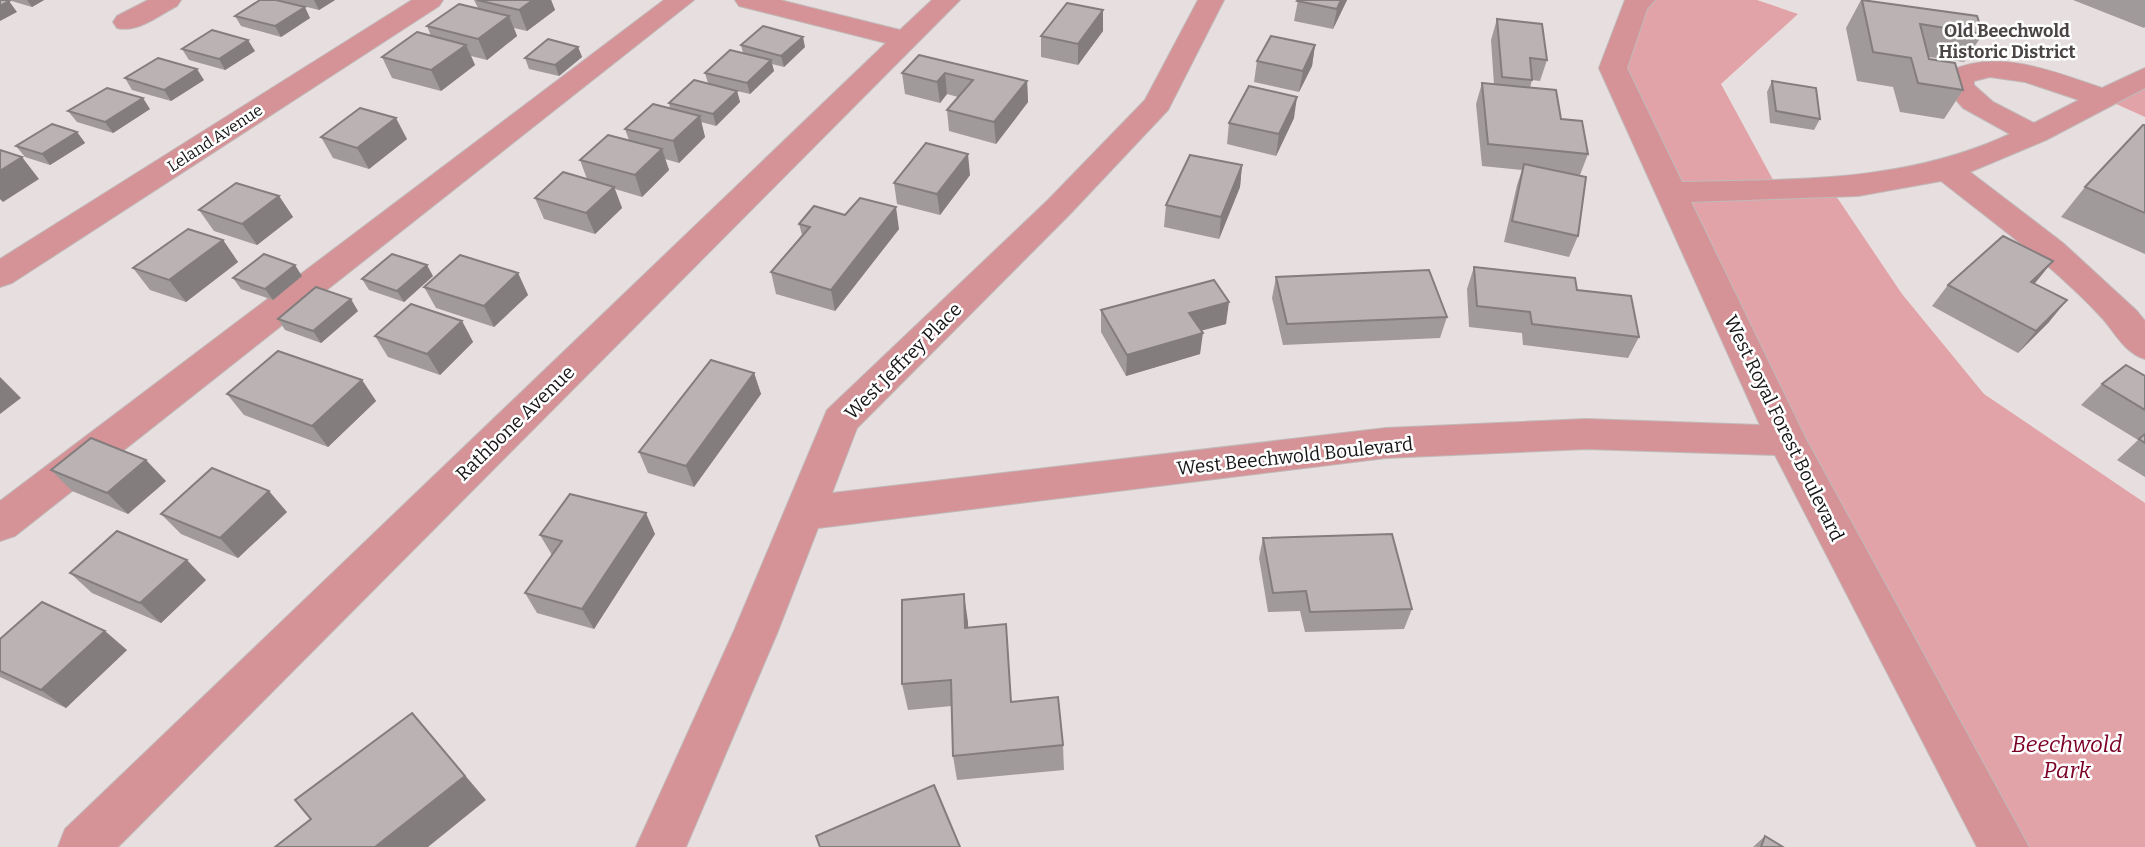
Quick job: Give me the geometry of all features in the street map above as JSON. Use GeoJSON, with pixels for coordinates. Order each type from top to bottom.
{"type":"FeatureCollection","features":[{"type":"Feature","properties":{"kind":"street"},"geometry":{"type":"LineString","coordinates":[[127,22],[168,0]]}},
{"type":"Feature","properties":{"kind":"street","name":"Leland Avenue"},"geometry":{"type":"LineString","coordinates":[[0,275],[430,0]]}},
{"type":"Feature","properties":{"kind":"street"},"geometry":{"type":"LineString","coordinates":[[0,524],[681,0]]}},
{"type":"Feature","properties":{"kind":"street"},"geometry":{"type":"LineString","coordinates":[[748,0],[906,40]]}},
{"type":"Feature","properties":{"kind":"street","name":"Rathbone Avenue"},"geometry":{"type":"LineString","coordinates":[[83,847],[947,0]]}},
{"type":"Feature","properties":{"kind":"street","name":"West Jeffrey Place"},"geometry":{"type":"LineString","coordinates":[[666,834],[756,631],[841,420],[1059,207],[1158,104],[1211,0]]}},
{"type":"Feature","properties":{"kind":"street","name":"West Royal Forest Boulevard"},"geometry":{"type":"LineString","coordinates":[[1642,0],[1636,5],[1613,68],[1787,441],[2004,847]]}},
{"type":"Feature","properties":{"kind":"street"},"geometry":{"type":"LineString","coordinates":[[2034,134],[1980,107],[1966,96],[1959,86],[1960,77],[1967,71],[1992,68],[2012,71],[2104,98]]}},
{"type":"Feature","properties":{"kind":"street"},"geometry":{"type":"LineString","coordinates":[[1670,192],[1830,187],[1899,180],[1966,164],[2034,134],[2145,77]]}},
{"type":"Feature","properties":{"kind":"street"},"geometry":{"type":"LineString","coordinates":[[1945,169],[2087,281],[2122,315],[2145,346]]}},
{"type":"Feature","properties":{"kind":"street","name":"West Beechwold Boulevard"},"geometry":{"type":"LineString","coordinates":[[805,513],[1386,443],[1586,434],[1787,441]]}},
{"type":"Feature","properties":{"kind":"green space","name":"Beechwold Park"},"geometry":{"type":"Polygon","coordinates":[[[1642,0],[1757,0],[1798,14],[1721,84],[1778,189],[1830,187],[1902,294],[1984,394],[2145,503],[2145,847],[2004,847],[1613,68],[1642,0]]]}},
{"type":"Feature","properties":{"kind":"green space"},"geometry":{"type":"Polygon","coordinates":[[[2145,77],[2145,117],[2103,98],[2145,77]]]}},
{"type":"Feature","properties":{"kind":"building"},"geometry":{"type":"Polygon","coordinates":[[[260,0],[276,0],[305,7],[275,26],[235,16],[260,0]]]}},
{"type":"Feature","properties":{"kind":"building"},"geometry":{"type":"Polygon","coordinates":[[[477,0],[533,0],[519,10],[477,0]]]}},
{"type":"Feature","properties":{"kind":"building"},"geometry":{"type":"Polygon","coordinates":[[[1298,0],[1341,0],[1337,9],[1298,0]]]}},
{"type":"Feature","properties":{"kind":"building"},"geometry":{"type":"Polygon","coordinates":[[[1862,0],[1977,16],[1983,34],[1920,24],[1929,59],[1955,63],[1963,90],[1918,83],[1911,58],[1873,52],[1862,0]]]}},
{"type":"Feature","properties":{"kind":"building"},"geometry":{"type":"Polygon","coordinates":[[[1067,3],[1103,10],[1078,44],[1041,36],[1067,3]]]}},
{"type":"Feature","properties":{"kind":"building"},"geometry":{"type":"Polygon","coordinates":[[[459,4],[509,16],[478,39],[427,26],[459,4]]]}},
{"type":"Feature","properties":{"kind":"building"},"geometry":{"type":"Polygon","coordinates":[[[1497,19],[1542,24],[1547,60],[1530,58],[1532,80],[1502,77],[1497,19]]]}},
{"type":"Feature","properties":{"kind":"building"},"geometry":{"type":"Polygon","coordinates":[[[763,26],[803,37],[781,56],[741,45],[763,26]]]}},
{"type":"Feature","properties":{"kind":"building"},"geometry":{"type":"Polygon","coordinates":[[[212,30],[248,40],[219,59],[182,49],[212,30]]]}},
{"type":"Feature","properties":{"kind":"building"},"geometry":{"type":"Polygon","coordinates":[[[417,32],[466,45],[431,70],[382,57],[417,32]]]}},
{"type":"Feature","properties":{"kind":"building"},"geometry":{"type":"Polygon","coordinates":[[[1271,36],[1315,45],[1303,71],[1257,61],[1271,36]]]}},
{"type":"Feature","properties":{"kind":"building"},"geometry":{"type":"Polygon","coordinates":[[[548,39],[578,47],[555,65],[525,58],[548,39]]]}},
{"type":"Feature","properties":{"kind":"building"},"geometry":{"type":"Polygon","coordinates":[[[730,50],[771,60],[747,83],[705,73],[730,50]]]}},
{"type":"Feature","properties":{"kind":"building"},"geometry":{"type":"Polygon","coordinates":[[[919,55],[1027,81],[994,122],[947,110],[973,80],[945,73],[937,82],[902,73],[919,55]]]}},
{"type":"Feature","properties":{"kind":"building"},"geometry":{"type":"Polygon","coordinates":[[[158,58],[197,69],[164,90],[125,78],[158,58]]]}},
{"type":"Feature","properties":{"kind":"building"},"geometry":{"type":"Polygon","coordinates":[[[694,80],[737,91],[713,114],[669,103],[694,80]]]}},
{"type":"Feature","properties":{"kind":"building"},"geometry":{"type":"Polygon","coordinates":[[[1772,81],[1816,88],[1820,119],[1776,111],[1772,81]]]}},
{"type":"Feature","properties":{"kind":"building"},"geometry":{"type":"Polygon","coordinates":[[[1482,83],[1556,90],[1561,119],[1582,121],[1588,154],[1488,144],[1482,83]]]}},
{"type":"Feature","properties":{"kind":"building"},"geometry":{"type":"Polygon","coordinates":[[[1249,86],[1297,97],[1279,134],[1229,123],[1249,86]]]}},
{"type":"Feature","properties":{"kind":"building"},"geometry":{"type":"Polygon","coordinates":[[[107,88],[143,98],[105,122],[68,111],[107,88]]]}},
{"type":"Feature","properties":{"kind":"building"},"geometry":{"type":"Polygon","coordinates":[[[653,104],[700,116],[673,141],[625,129],[653,104]]]}},
{"type":"Feature","properties":{"kind":"building"},"geometry":{"type":"Polygon","coordinates":[[[360,108],[396,118],[357,148],[321,137],[360,108]]]}},
{"type":"Feature","properties":{"kind":"building"},"geometry":{"type":"Polygon","coordinates":[[[52,124],[77,132],[42,154],[16,146],[52,124]]]}},
{"type":"Feature","properties":{"kind":"building"},"geometry":{"type":"Polygon","coordinates":[[[2145,125],[2145,213],[2085,187],[2145,125]]]}},
{"type":"Feature","properties":{"kind":"building"},"geometry":{"type":"Polygon","coordinates":[[[608,135],[662,149],[635,175],[580,160],[608,135]]]}},
{"type":"Feature","properties":{"kind":"building"},"geometry":{"type":"Polygon","coordinates":[[[926,143],[968,154],[937,194],[894,183],[926,143]]]}},
{"type":"Feature","properties":{"kind":"building"},"geometry":{"type":"Polygon","coordinates":[[[0,150],[22,157],[0,171],[0,150]]]}},
{"type":"Feature","properties":{"kind":"building"},"geometry":{"type":"Polygon","coordinates":[[[1190,155],[1242,165],[1221,217],[1166,205],[1190,155]]]}},
{"type":"Feature","properties":{"kind":"building"},"geometry":{"type":"Polygon","coordinates":[[[1524,164],[1586,177],[1578,236],[1512,221],[1524,164]]]}},
{"type":"Feature","properties":{"kind":"building"},"geometry":{"type":"Polygon","coordinates":[[[563,172],[614,187],[586,213],[535,198],[563,172]]]}},
{"type":"Feature","properties":{"kind":"building"},"geometry":{"type":"Polygon","coordinates":[[[236,183],[279,196],[242,224],[199,210],[236,183]]]}},
{"type":"Feature","properties":{"kind":"building"},"geometry":{"type":"Polygon","coordinates":[[[860,198],[896,207],[831,290],[771,272],[810,227],[799,224],[814,206],[845,215],[860,198]]]}},
{"type":"Feature","properties":{"kind":"building"},"geometry":{"type":"Polygon","coordinates":[[[188,229],[223,240],[169,280],[133,268],[188,229]]]}},
{"type":"Feature","properties":{"kind":"building"},"geometry":{"type":"Polygon","coordinates":[[[2003,236],[2053,261],[2031,282],[2067,300],[2036,331],[1948,285],[2003,236]]]}},
{"type":"Feature","properties":{"kind":"building"},"geometry":{"type":"Polygon","coordinates":[[[264,254],[295,265],[265,289],[233,278],[264,254]]]}},
{"type":"Feature","properties":{"kind":"building"},"geometry":{"type":"Polygon","coordinates":[[[392,254],[427,265],[397,291],[362,279],[392,254]]]}},
{"type":"Feature","properties":{"kind":"building"},"geometry":{"type":"Polygon","coordinates":[[[460,255],[518,273],[484,306],[424,287],[460,255]]]}},
{"type":"Feature","properties":{"kind":"building"},"geometry":{"type":"Polygon","coordinates":[[[1474,267],[1575,278],[1577,290],[1631,296],[1639,337],[1532,324],[1530,312],[1477,306],[1474,267]]]}},
{"type":"Feature","properties":{"kind":"building"},"geometry":{"type":"Polygon","coordinates":[[[1429,270],[1447,317],[1287,324],[1276,277],[1429,270]]]}},
{"type":"Feature","properties":{"kind":"building"},"geometry":{"type":"Polygon","coordinates":[[[1214,280],[1229,302],[1189,313],[1203,333],[1127,355],[1101,310],[1214,280]]]}},
{"type":"Feature","properties":{"kind":"building"},"geometry":{"type":"Polygon","coordinates":[[[316,287],[351,299],[313,331],[278,319],[316,287]]]}},
{"type":"Feature","properties":{"kind":"building"},"geometry":{"type":"Polygon","coordinates":[[[411,304],[462,321],[427,354],[375,336],[411,304]]]}},
{"type":"Feature","properties":{"kind":"building"},"geometry":{"type":"Polygon","coordinates":[[[278,351],[362,380],[312,426],[227,394],[278,351]]]}},
{"type":"Feature","properties":{"kind":"building"},"geometry":{"type":"Polygon","coordinates":[[[711,360],[754,373],[686,466],[639,452],[711,360]]]}},
{"type":"Feature","properties":{"kind":"building"},"geometry":{"type":"Polygon","coordinates":[[[2126,365],[2145,376],[2145,410],[2102,384],[2126,365]]]}},
{"type":"Feature","properties":{"kind":"building"},"geometry":{"type":"Polygon","coordinates":[[[91,438],[146,460],[107,493],[51,470],[91,438]]]}},
{"type":"Feature","properties":{"kind":"building"},"geometry":{"type":"Polygon","coordinates":[[[212,468],[269,491],[220,538],[161,514],[212,468]]]}},
{"type":"Feature","properties":{"kind":"building"},"geometry":{"type":"Polygon","coordinates":[[[570,494],[646,513],[582,609],[525,593],[562,541],[540,535],[570,494]]]}},
{"type":"Feature","properties":{"kind":"building"},"geometry":{"type":"Polygon","coordinates":[[[117,531],[187,560],[140,603],[70,573],[117,531]]]}},
{"type":"Feature","properties":{"kind":"building"},"geometry":{"type":"Polygon","coordinates":[[[1392,534],[1412,609],[1310,612],[1306,591],[1273,593],[1263,538],[1392,534]]]}},
{"type":"Feature","properties":{"kind":"building"},"geometry":{"type":"Polygon","coordinates":[[[964,594],[965,628],[1006,624],[1011,702],[1058,697],[1063,745],[953,756],[951,680],[902,684],[902,600],[964,594]]]}},
{"type":"Feature","properties":{"kind":"building"},"geometry":{"type":"Polygon","coordinates":[[[42,602],[105,631],[41,690],[0,671],[0,639],[42,602]]]}},
{"type":"Feature","properties":{"kind":"building"},"geometry":{"type":"Polygon","coordinates":[[[412,713],[465,776],[375,847],[275,847],[311,819],[295,800],[412,713]]]}},
{"type":"Feature","properties":{"kind":"building"},"geometry":{"type":"Polygon","coordinates":[[[934,785],[960,847],[820,847],[816,836],[934,785]]]}},
{"type":"Feature","properties":{"kind":"building"},"geometry":{"type":"Polygon","coordinates":[[[1765,836],[1783,847],[1761,847],[1765,836]]]}},
{"type":"Feature","properties":{"kind":"district","name":"Old Beechwold Historic District"},"geometry":{"type":"Point","coordinates":[2007,41]}}]}
